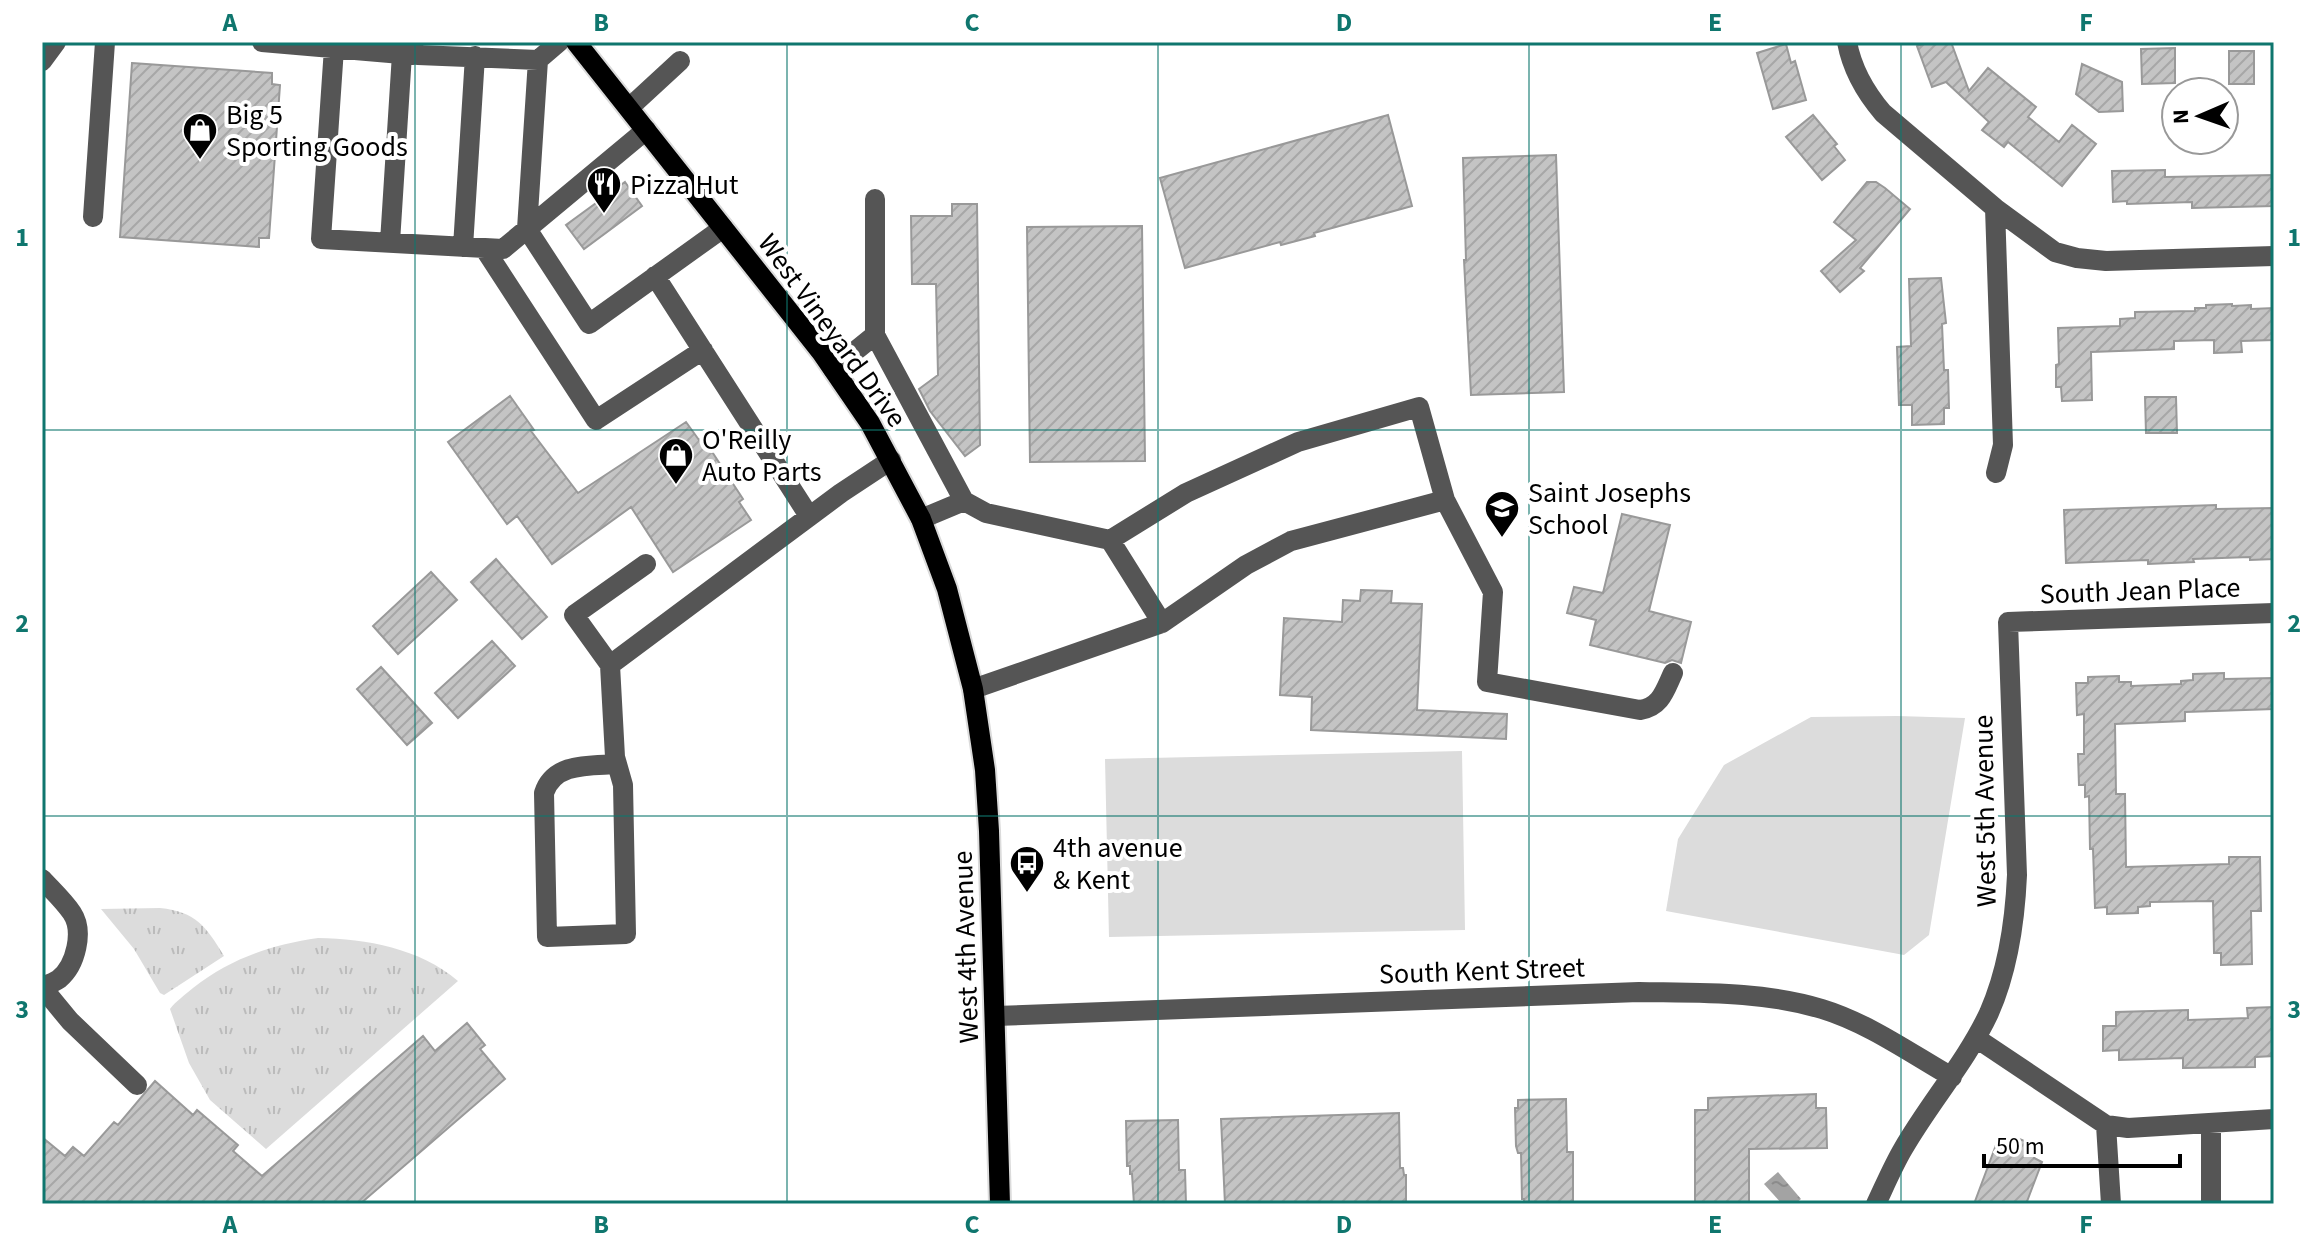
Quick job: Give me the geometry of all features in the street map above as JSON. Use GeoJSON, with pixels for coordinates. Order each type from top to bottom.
{"type":"FeatureCollection","features":[{"type":"Feature","properties":{"kind":"main road","name":"West Vineyard Drive"},"geometry":{"type":"LineString","coordinates":[[576,42],[833,369],[870,423],[921,519],[947,589],[973,689]]}},
{"type":"Feature","properties":{"kind":"main road","name":"West 4th Avenue"},"geometry":{"type":"LineString","coordinates":[[973,689],[985,770],[1000,1204]]}},
{"type":"Feature","properties":{"kind":"street"},"geometry":{"type":"LineString","coordinates":[[42,61],[56,42]]}},
{"type":"Feature","properties":{"kind":"street"},"geometry":{"type":"LineString","coordinates":[[93,217],[105,42]]}},
{"type":"Feature","properties":{"kind":"street"},"geometry":{"type":"LineString","coordinates":[[262,42],[538,60],[559,42]]}},
{"type":"Feature","properties":{"kind":"street"},"geometry":{"type":"LineString","coordinates":[[1847,42],[1859,80],[1878,107],[1995,208],[2055,252],[2106,261],[2274,256]]}},
{"type":"Feature","properties":{"kind":"street"},"geometry":{"type":"LineString","coordinates":[[331,45],[321,239],[503,249],[646,130]]}},
{"type":"Feature","properties":{"kind":"street"},"geometry":{"type":"LineString","coordinates":[[390,242],[409,50]]}},
{"type":"Feature","properties":{"kind":"street"},"geometry":{"type":"LineString","coordinates":[[463,247],[475,56]]}},
{"type":"Feature","properties":{"kind":"street"},"geometry":{"type":"LineString","coordinates":[[538,60],[527,229],[589,324],[723,228]]}},
{"type":"Feature","properties":{"kind":"street"},"geometry":{"type":"LineString","coordinates":[[629,108],[680,61]]}},
{"type":"Feature","properties":{"kind":"street"},"geometry":{"type":"LineString","coordinates":[[875,199],[875,335],[964,501],[986,513],[1110,540],[1186,493],[1298,442],[1419,407],[1445,500],[1493,592],[1487,682],[1640,710],[1650,709],[1659,702],[1673,673]]}},
{"type":"Feature","properties":{"kind":"street"},"geometry":{"type":"LineString","coordinates":[[1995,208],[2003,445],[1996,473]]}},
{"type":"Feature","properties":{"kind":"street"},"geometry":{"type":"LineString","coordinates":[[484,248],[596,420],[703,350]]}},
{"type":"Feature","properties":{"kind":"street"},"geometry":{"type":"LineString","coordinates":[[655,276],[809,516]]}},
{"type":"Feature","properties":{"kind":"street"},"geometry":{"type":"LineString","coordinates":[[833,369],[875,335]]}},
{"type":"Feature","properties":{"kind":"street"},"geometry":{"type":"LineString","coordinates":[[610,665],[809,516],[891,460]]}},
{"type":"Feature","properties":{"kind":"street"},"geometry":{"type":"LineString","coordinates":[[973,689],[1162,623],[1246,565],[1291,541],[1445,500]]}},
{"type":"Feature","properties":{"kind":"street"},"geometry":{"type":"LineString","coordinates":[[921,519],[964,501]]}},
{"type":"Feature","properties":{"kind":"street"},"geometry":{"type":"LineString","coordinates":[[1110,540],[1162,623]]}},
{"type":"Feature","properties":{"kind":"street"},"geometry":{"type":"LineString","coordinates":[[617,764],[566,769],[548,781],[544,793],[547,937],[626,934],[623,785],[617,764],[610,665],[574,615],[646,564]]}},
{"type":"Feature","properties":{"kind":"street","name":"South Jean Place"},"geometry":{"type":"LineString","coordinates":[[2008,622],[2274,613]]}},
{"type":"Feature","properties":{"kind":"street","name":"West 5th Avenue"},"geometry":{"type":"LineString","coordinates":[[1876,1204],[1904,1147],[1976,1038],[1990,1011],[2001,978],[2016,908],[2017,875],[2008,622]]}},
{"type":"Feature","properties":{"kind":"street"},"geometry":{"type":"LineString","coordinates":[[42,879],[75,915],[77,933],[77,950],[70,965],[60,979],[42,987],[70,1021],[137,1085]]}},
{"type":"Feature","properties":{"kind":"street","name":"South Kent Street"},"geometry":{"type":"LineString","coordinates":[[995,1016],[1639,992],[1738,993],[1824,1010],[1869,1028],[1952,1077]]}},
{"type":"Feature","properties":{"kind":"street"},"geometry":{"type":"LineString","coordinates":[[1976,1038],[2106,1125],[2128,1128],[2274,1119]]}},
{"type":"Feature","properties":{"kind":"street"},"geometry":{"type":"LineString","coordinates":[[2211,1123],[2211,1204]]}},
{"type":"Feature","properties":{"kind":"street"},"geometry":{"type":"LineString","coordinates":[[2106,1125],[2111,1204]]}},
{"type":"Feature","properties":{"kind":"green space"},"geometry":{"type":"Polygon","coordinates":[[[1811,717],[1965,718],[1929,935],[1904,955],[1666,911],[1678,839],[1724,765],[1811,717]]]}},
{"type":"Feature","properties":{"kind":"green space"},"geometry":{"type":"Polygon","coordinates":[[[1462,751],[1465,930],[1109,937],[1105,759],[1462,751]]]}},
{"type":"Feature","properties":{"kind":"green space"},"geometry":{"type":"Polygon","coordinates":[[[160,908],[183,913],[199,922],[224,956],[164,995],[134,949],[101,909],[160,908]]]}},
{"type":"Feature","properties":{"kind":"green space"},"geometry":{"type":"Polygon","coordinates":[[[318,938],[374,943],[409,953],[427,960],[458,981],[266,1149],[210,1100],[189,1063],[170,1009],[207,978],[237,961],[268,949],[318,938]]]}},
{"type":"Feature","properties":{"kind":"water"},"geometry":{"type":"Polygon","coordinates":[[[1778,1172],[1801,1199],[1795,1204],[1782,1204],[1764,1184],[1778,1172]]]}},
{"type":"Feature","properties":{"kind":"building"},"geometry":{"type":"Polygon","coordinates":[[[1929,42],[1951,42],[1969,91],[1988,68],[2036,107],[2028,117],[2059,142],[2072,125],[2096,144],[2062,186],[2008,142],[2004,147],[1982,130],[1989,122],[1946,82],[1932,87],[1917,46],[1929,42]]]}},
{"type":"Feature","properties":{"kind":"building"},"geometry":{"type":"Polygon","coordinates":[[[1786,44],[1791,63],[1795,61],[1806,100],[1773,109],[1757,53],[1786,44]]]}},
{"type":"Feature","properties":{"kind":"building"},"geometry":{"type":"Polygon","coordinates":[[[2175,48],[2175,76],[2160,76],[2160,83],[2142,84],[2141,49],[2175,48]]]}},
{"type":"Feature","properties":{"kind":"building"},"geometry":{"type":"Polygon","coordinates":[[[2229,51],[2254,51],[2254,84],[2240,84],[2240,76],[2229,76],[2229,51]]]}},
{"type":"Feature","properties":{"kind":"building","name":"Big 5 Sporting Goods"},"geometry":{"type":"Polygon","coordinates":[[[132,63],[272,73],[272,84],[280,85],[269,238],[259,238],[259,247],[120,237],[132,63]]]}},
{"type":"Feature","properties":{"kind":"building"},"geometry":{"type":"Polygon","coordinates":[[[2082,64],[2122,82],[2123,111],[2099,112],[2076,94],[2082,64]]]}},
{"type":"Feature","properties":{"kind":"building"},"geometry":{"type":"Polygon","coordinates":[[[1388,115],[1412,206],[1314,233],[1315,236],[1281,245],[1280,242],[1185,268],[1160,178],[1388,115]]]}},
{"type":"Feature","properties":{"kind":"building"},"geometry":{"type":"Polygon","coordinates":[[[1813,115],[1837,144],[1834,146],[1845,160],[1822,180],[1786,137],[1813,115]]]}},
{"type":"Feature","properties":{"kind":"building"},"geometry":{"type":"Polygon","coordinates":[[[1556,155],[1564,392],[1471,395],[1464,260],[1463,158],[1556,155]]]}},
{"type":"Feature","properties":{"kind":"building"},"geometry":{"type":"Polygon","coordinates":[[[2165,170],[2165,177],[2274,175],[2274,206],[2192,208],[2192,202],[2113,202],[2112,171],[2165,170]]]}},
{"type":"Feature","properties":{"kind":"building","name":"Pizza Hut"},"geometry":{"type":"Polygon","coordinates":[[[625,182],[642,206],[584,249],[566,225],[625,182]]]}},
{"type":"Feature","properties":{"kind":"building"},"geometry":{"type":"Polygon","coordinates":[[[1867,182],[1876,182],[1910,209],[1860,268],[1864,271],[1840,292],[1821,271],[1856,240],[1834,222],[1867,182]]]}},
{"type":"Feature","properties":{"kind":"building"},"geometry":{"type":"Polygon","coordinates":[[[952,204],[977,204],[980,445],[965,456],[930,411],[919,389],[938,375],[936,284],[912,284],[911,216],[952,216],[952,204]]]}},
{"type":"Feature","properties":{"kind":"building"},"geometry":{"type":"Polygon","coordinates":[[[1142,226],[1145,461],[1030,462],[1027,227],[1142,226]]]}},
{"type":"Feature","properties":{"kind":"building"},"geometry":{"type":"Polygon","coordinates":[[[1941,278],[1946,323],[1942,324],[1944,370],[1948,370],[1949,408],[1944,408],[1944,424],[1912,425],[1912,405],[1899,405],[1897,347],[1911,346],[1909,279],[1941,278]]]}},
{"type":"Feature","properties":{"kind":"building"},"geometry":{"type":"Polygon","coordinates":[[[2206,305],[2251,305],[2251,309],[2274,308],[2274,340],[2241,341],[2242,352],[2214,353],[2214,340],[2174,341],[2174,349],[2091,352],[2092,400],[2062,401],[2061,387],[2056,387],[2058,328],[2120,326],[2120,319],[2135,318],[2135,312],[2195,311],[2195,308],[2206,308],[2206,305]]]}},
{"type":"Feature","properties":{"kind":"building"},"geometry":{"type":"Polygon","coordinates":[[[510,396],[534,430],[531,431],[578,493],[686,422],[699,440],[703,438],[743,499],[739,502],[751,520],[673,572],[631,507],[552,564],[517,516],[507,524],[448,442],[510,396]]]}},
{"type":"Feature","properties":{"kind":"building"},"geometry":{"type":"Polygon","coordinates":[[[2145,397],[2176,397],[2177,433],[2146,433],[2145,397]]]}},
{"type":"Feature","properties":{"kind":"building"},"geometry":{"type":"Polygon","coordinates":[[[2216,505],[2216,509],[2274,508],[2274,559],[2193,559],[2194,562],[2148,564],[2148,560],[2066,563],[2064,510],[2216,505]]]}},
{"type":"Feature","properties":{"kind":"building"},"geometry":{"type":"Polygon","coordinates":[[[1622,514],[1670,525],[1649,611],[1691,622],[1681,663],[1672,660],[1665,663],[1590,645],[1596,620],[1567,613],[1574,587],[1603,593],[1622,514]]]}},
{"type":"Feature","properties":{"kind":"building"},"geometry":{"type":"Polygon","coordinates":[[[496,559],[547,617],[522,639],[471,582],[496,559]]]}},
{"type":"Feature","properties":{"kind":"building"},"geometry":{"type":"Polygon","coordinates":[[[431,572],[457,600],[398,654],[373,626],[431,572]]]}},
{"type":"Feature","properties":{"kind":"building"},"geometry":{"type":"Polygon","coordinates":[[[1361,590],[1392,591],[1391,603],[1422,604],[1417,710],[1507,714],[1506,739],[1311,730],[1312,697],[1280,695],[1284,618],[1342,622],[1343,600],[1360,601],[1361,590]]]}},
{"type":"Feature","properties":{"kind":"building"},"geometry":{"type":"Polygon","coordinates":[[[492,641],[515,666],[458,718],[435,693],[492,641]]]}},
{"type":"Feature","properties":{"kind":"building"},"geometry":{"type":"Polygon","coordinates":[[[381,667],[432,723],[407,745],[357,689],[381,667]]]}},
{"type":"Feature","properties":{"kind":"building"},"geometry":{"type":"Polygon","coordinates":[[[2224,673],[2224,679],[2274,678],[2274,709],[2185,712],[2185,721],[2115,724],[2116,794],[2125,794],[2126,867],[2229,864],[2229,857],[2260,857],[2261,911],[2251,911],[2252,964],[2221,965],[2221,953],[2214,953],[2213,901],[2150,902],[2150,906],[2138,907],[2138,913],[2107,914],[2107,907],[2095,908],[2089,796],[2085,797],[2085,785],[2079,785],[2078,754],[2084,754],[2084,714],[2077,715],[2076,683],[2088,683],[2088,677],[2119,676],[2119,682],[2131,682],[2131,686],[2181,684],[2181,681],[2193,680],[2193,674],[2224,673]]]}},
{"type":"Feature","properties":{"kind":"building"},"geometry":{"type":"Polygon","coordinates":[[[2274,1007],[2274,1056],[2255,1057],[2255,1067],[2183,1068],[2183,1058],[2119,1060],[2119,1050],[2103,1051],[2103,1026],[2116,1026],[2116,1012],[2188,1010],[2188,1020],[2248,1018],[2247,1008],[2274,1007]]]}},
{"type":"Feature","properties":{"kind":"building"},"geometry":{"type":"Polygon","coordinates":[[[467,1023],[485,1045],[480,1049],[505,1079],[360,1204],[42,1204],[42,1137],[65,1156],[73,1147],[84,1156],[114,1122],[118,1125],[155,1081],[193,1115],[197,1110],[238,1145],[233,1151],[262,1176],[423,1036],[435,1051],[467,1023]]]}},
{"type":"Feature","properties":{"kind":"building"},"geometry":{"type":"Polygon","coordinates":[[[1816,1094],[1816,1108],[1826,1108],[1827,1148],[1749,1149],[1749,1204],[1695,1204],[1695,1110],[1708,1110],[1708,1098],[1816,1094]]]}},
{"type":"Feature","properties":{"kind":"building"},"geometry":{"type":"Polygon","coordinates":[[[1566,1099],[1567,1152],[1573,1152],[1573,1204],[1524,1204],[1521,1153],[1518,1153],[1516,1146],[1515,1108],[1518,1108],[1518,1100],[1566,1099]]]}},
{"type":"Feature","properties":{"kind":"building"},"geometry":{"type":"Polygon","coordinates":[[[1399,1113],[1400,1168],[1406,1175],[1406,1204],[1225,1204],[1221,1119],[1399,1113]]]}},
{"type":"Feature","properties":{"kind":"building"},"geometry":{"type":"Polygon","coordinates":[[[1178,1120],[1179,1170],[1185,1170],[1186,1204],[1134,1204],[1132,1174],[1130,1166],[1127,1166],[1126,1121],[1178,1120]]]}},
{"type":"Feature","properties":{"kind":"building"},"geometry":{"type":"Polygon","coordinates":[[[2014,1137],[2038,1146],[2034,1158],[2042,1162],[2026,1204],[1974,1204],[1996,1145],[2009,1150],[2014,1137]]]}},
{"type":"Feature","properties":{"kind":"place","name":"Big 5 Sporting Goods"},"geometry":{"type":"Point","coordinates":[200,161]}},
{"type":"Feature","properties":{"kind":"place","name":"Pizza Hut"},"geometry":{"type":"Point","coordinates":[604,215]}},
{"type":"Feature","properties":{"kind":"place","name":"O'Reilly Auto Parts"},"geometry":{"type":"Point","coordinates":[676,486]}},
{"type":"Feature","properties":{"kind":"place","name":"Saint Josephs School"},"geometry":{"type":"Point","coordinates":[1502,539]}},
{"type":"Feature","properties":{"kind":"place","name":"4th avenue & Kent"},"geometry":{"type":"Point","coordinates":[1027,894]}}]}
